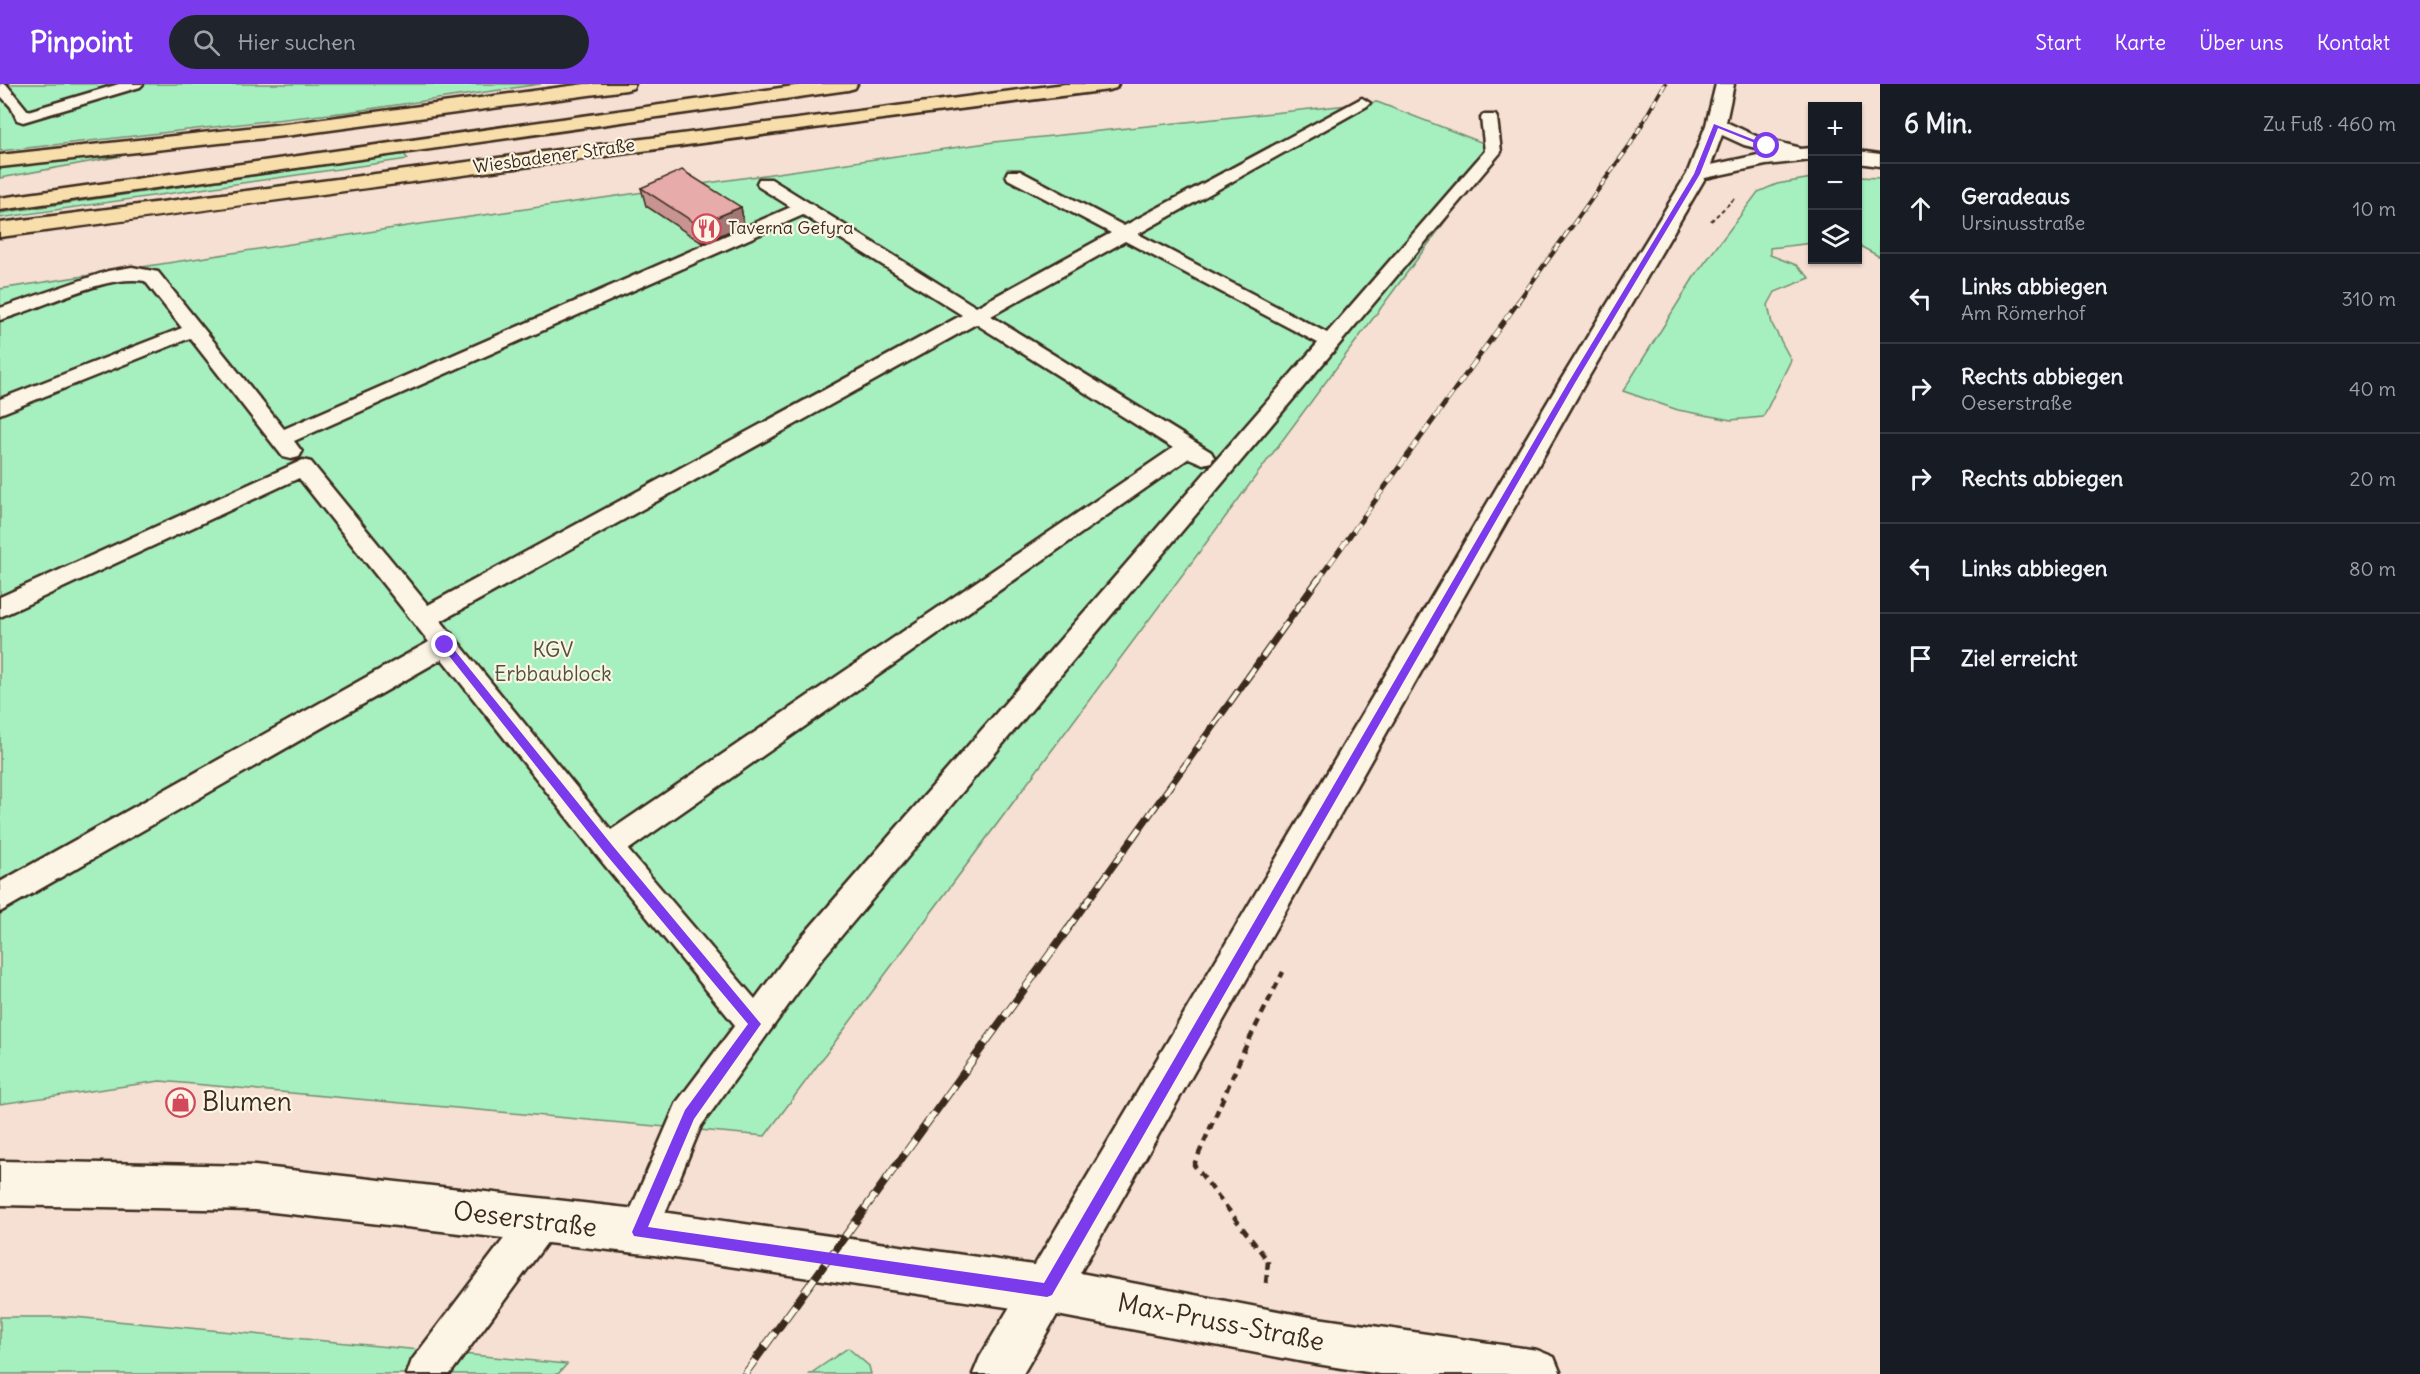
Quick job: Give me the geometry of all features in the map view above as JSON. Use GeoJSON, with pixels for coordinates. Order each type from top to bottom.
{"type":"FeatureCollection","features":[{"type":"Feature","properties":{"kind":"highway"},"geometry":{"type":"LineString","coordinates":[[0,161],[293,129],[626,84]]}},
{"type":"Feature","properties":{"kind":"highway","name":"Wiesbadener Straße"},"geometry":{"type":"LineString","coordinates":[[0,204],[848,84]]}},
{"type":"Feature","properties":{"kind":"highway","name":"Wiesbadener Straße"},"geometry":{"type":"LineString","coordinates":[[0,230],[339,187],[790,124],[1109,84]]}},
{"type":"Feature","properties":{"kind":"highway"},"geometry":{"type":"LineString","coordinates":[[13,179],[293,129]]}},
{"type":"Feature","properties":{"kind":"highway"},"geometry":{"type":"LineString","coordinates":[[57,244],[147,229],[339,187]]}},
{"type":"Feature","properties":{"kind":"main road"},"geometry":{"type":"LineString","coordinates":[[997,1374],[1572,383],[1697,174],[1716,125],[1725,84]]}},
{"type":"Feature","properties":{"kind":"main road"},"geometry":{"type":"LineString","coordinates":[[1716,125],[1808,145]]}},
{"type":"Feature","properties":{"kind":"main road"},"geometry":{"type":"LineString","coordinates":[[1716,125],[1767,146],[1808,153]]}},
{"type":"Feature","properties":{"kind":"main road"},"geometry":{"type":"LineString","coordinates":[[1697,174],[1754,161],[1808,154]]}},
{"type":"Feature","properties":{"kind":"main road"},"geometry":{"type":"LineString","coordinates":[[1862,158],[1880,160]]}},
{"type":"Feature","properties":{"kind":"main road","name":"Oeserstraße"},"geometry":{"type":"LineString","coordinates":[[0,1184],[255,1188],[639,1232],[1047,1290]]}},
{"type":"Feature","properties":{"kind":"main road","name":"Max-Pruss-Straße"},"geometry":{"type":"LineString","coordinates":[[1047,1290],[1304,1339],[1537,1374]]}},
{"type":"Feature","properties":{"kind":"lane"},"geometry":{"type":"LineString","coordinates":[[0,86],[18,106],[23,117],[135,84]]}},
{"type":"Feature","properties":{"kind":"lane"},"geometry":{"type":"LineString","coordinates":[[424,619],[1362,104]]}},
{"type":"Feature","properties":{"kind":"lane"},"geometry":{"type":"LineString","coordinates":[[639,1232],[689,1114],[810,950],[1492,152],[1489,118]]}},
{"type":"Feature","properties":{"kind":"lane"},"geometry":{"type":"LineString","coordinates":[[1014,175],[1330,342]]}},
{"type":"Feature","properties":{"kind":"lane"},"geometry":{"type":"LineString","coordinates":[[765,183],[1222,468]]}},
{"type":"Feature","properties":{"kind":"lane"},"geometry":{"type":"LineString","coordinates":[[280,439],[804,208]]}},
{"type":"Feature","properties":{"kind":"lane"},"geometry":{"type":"LineString","coordinates":[[0,314],[108,277],[132,273],[151,276],[608,848],[755,1024]]}},
{"type":"Feature","properties":{"kind":"lane"},"geometry":{"type":"LineString","coordinates":[[0,407],[193,330]]}},
{"type":"Feature","properties":{"kind":"lane"},"geometry":{"type":"LineString","coordinates":[[608,848],[1189,448]]}},
{"type":"Feature","properties":{"kind":"lane"},"geometry":{"type":"LineString","coordinates":[[0,609],[303,468]]}},
{"type":"Feature","properties":{"kind":"lane"},"geometry":{"type":"LineString","coordinates":[[0,898],[445,645]]}},
{"type":"Feature","properties":{"kind":"lane"},"geometry":{"type":"LineString","coordinates":[[426,1374],[541,1220]]}},
{"type":"Feature","properties":{"kind":"path"},"geometry":{"type":"LineString","coordinates":[[1705,230],[1735,197]]}},
{"type":"Feature","properties":{"kind":"path"},"geometry":{"type":"LineString","coordinates":[[1262,1330],[1268,1261],[1194,1165],[1245,1048],[1287,964]]}},
{"type":"Feature","properties":{"kind":"green space"},"geometry":{"type":"Polygon","coordinates":[[[0,84],[541,84],[348,112],[0,151],[0,84]]]}},
{"type":"Feature","properties":{"kind":"green space","name":"KGV Erbbaublock"},"geometry":{"type":"Polygon","coordinates":[[[1377,102],[1499,149],[765,1136],[160,1081],[0,1104],[0,289],[414,225],[994,142],[1377,102]]]}},
{"type":"Feature","properties":{"kind":"green space"},"geometry":{"type":"Polygon","coordinates":[[[404,154],[408,159],[0,218],[0,213],[404,154]]]}},
{"type":"Feature","properties":{"kind":"green space"},"geometry":{"type":"Polygon","coordinates":[[[122,156],[0,178],[0,167],[122,156]]]}},
{"type":"Feature","properties":{"kind":"green space"},"geometry":{"type":"Polygon","coordinates":[[[1862,177],[1880,178],[1880,257],[1862,247],[1862,177]]]}},
{"type":"Feature","properties":{"kind":"green space"},"geometry":{"type":"Polygon","coordinates":[[[1808,179],[1808,243],[1770,248],[1770,255],[1796,265],[1810,278],[1775,292],[1768,305],[1772,324],[1791,360],[1763,417],[1731,420],[1678,410],[1623,391],[1694,277],[1758,192],[1777,184],[1808,179]]]}},
{"type":"Feature","properties":{"kind":"green space"},"geometry":{"type":"Polygon","coordinates":[[[0,1317],[74,1317],[567,1364],[558,1374],[0,1374],[0,1317]]]}},
{"type":"Feature","properties":{"kind":"green space"},"geometry":{"type":"Polygon","coordinates":[[[848,1348],[869,1366],[871,1374],[810,1374],[848,1348]]]}},
{"type":"Feature","properties":{"kind":"building"},"geometry":{"type":"Polygon","coordinates":[[[682,170],[741,207],[698,225],[641,188],[682,170]]]}},
{"type":"Feature","properties":{"kind":"railway"},"geometry":{"type":"LineString","coordinates":[[1517,303],[1630,145],[1665,84]]}},
{"type":"Feature","properties":{"kind":"railway"},"geometry":{"type":"LineString","coordinates":[[1318,580],[1518,302]]}},
{"type":"Feature","properties":{"kind":"railway"},"geometry":{"type":"LineString","coordinates":[[1067,930],[1319,578]]}},
{"type":"Feature","properties":{"kind":"railway"},"geometry":{"type":"LineString","coordinates":[[745,1374],[1068,929]]}},
{"type":"Feature","properties":{"kind":"place","name":"Taverna Gefyra"},"geometry":{"type":"Point","coordinates":[707,228]}},
{"type":"Feature","properties":{"kind":"place","name":"Blumen"},"geometry":{"type":"Point","coordinates":[181,1102]}},
{"type":"Feature","properties":{"kind":"route"},"geometry":{"type":"LineString","coordinates":[[445,645],[608,848],[755,1024],[689,1114],[639,1232],[1047,1290],[1572,383],[1697,174],[1716,125],[1767,146]]}}]}
